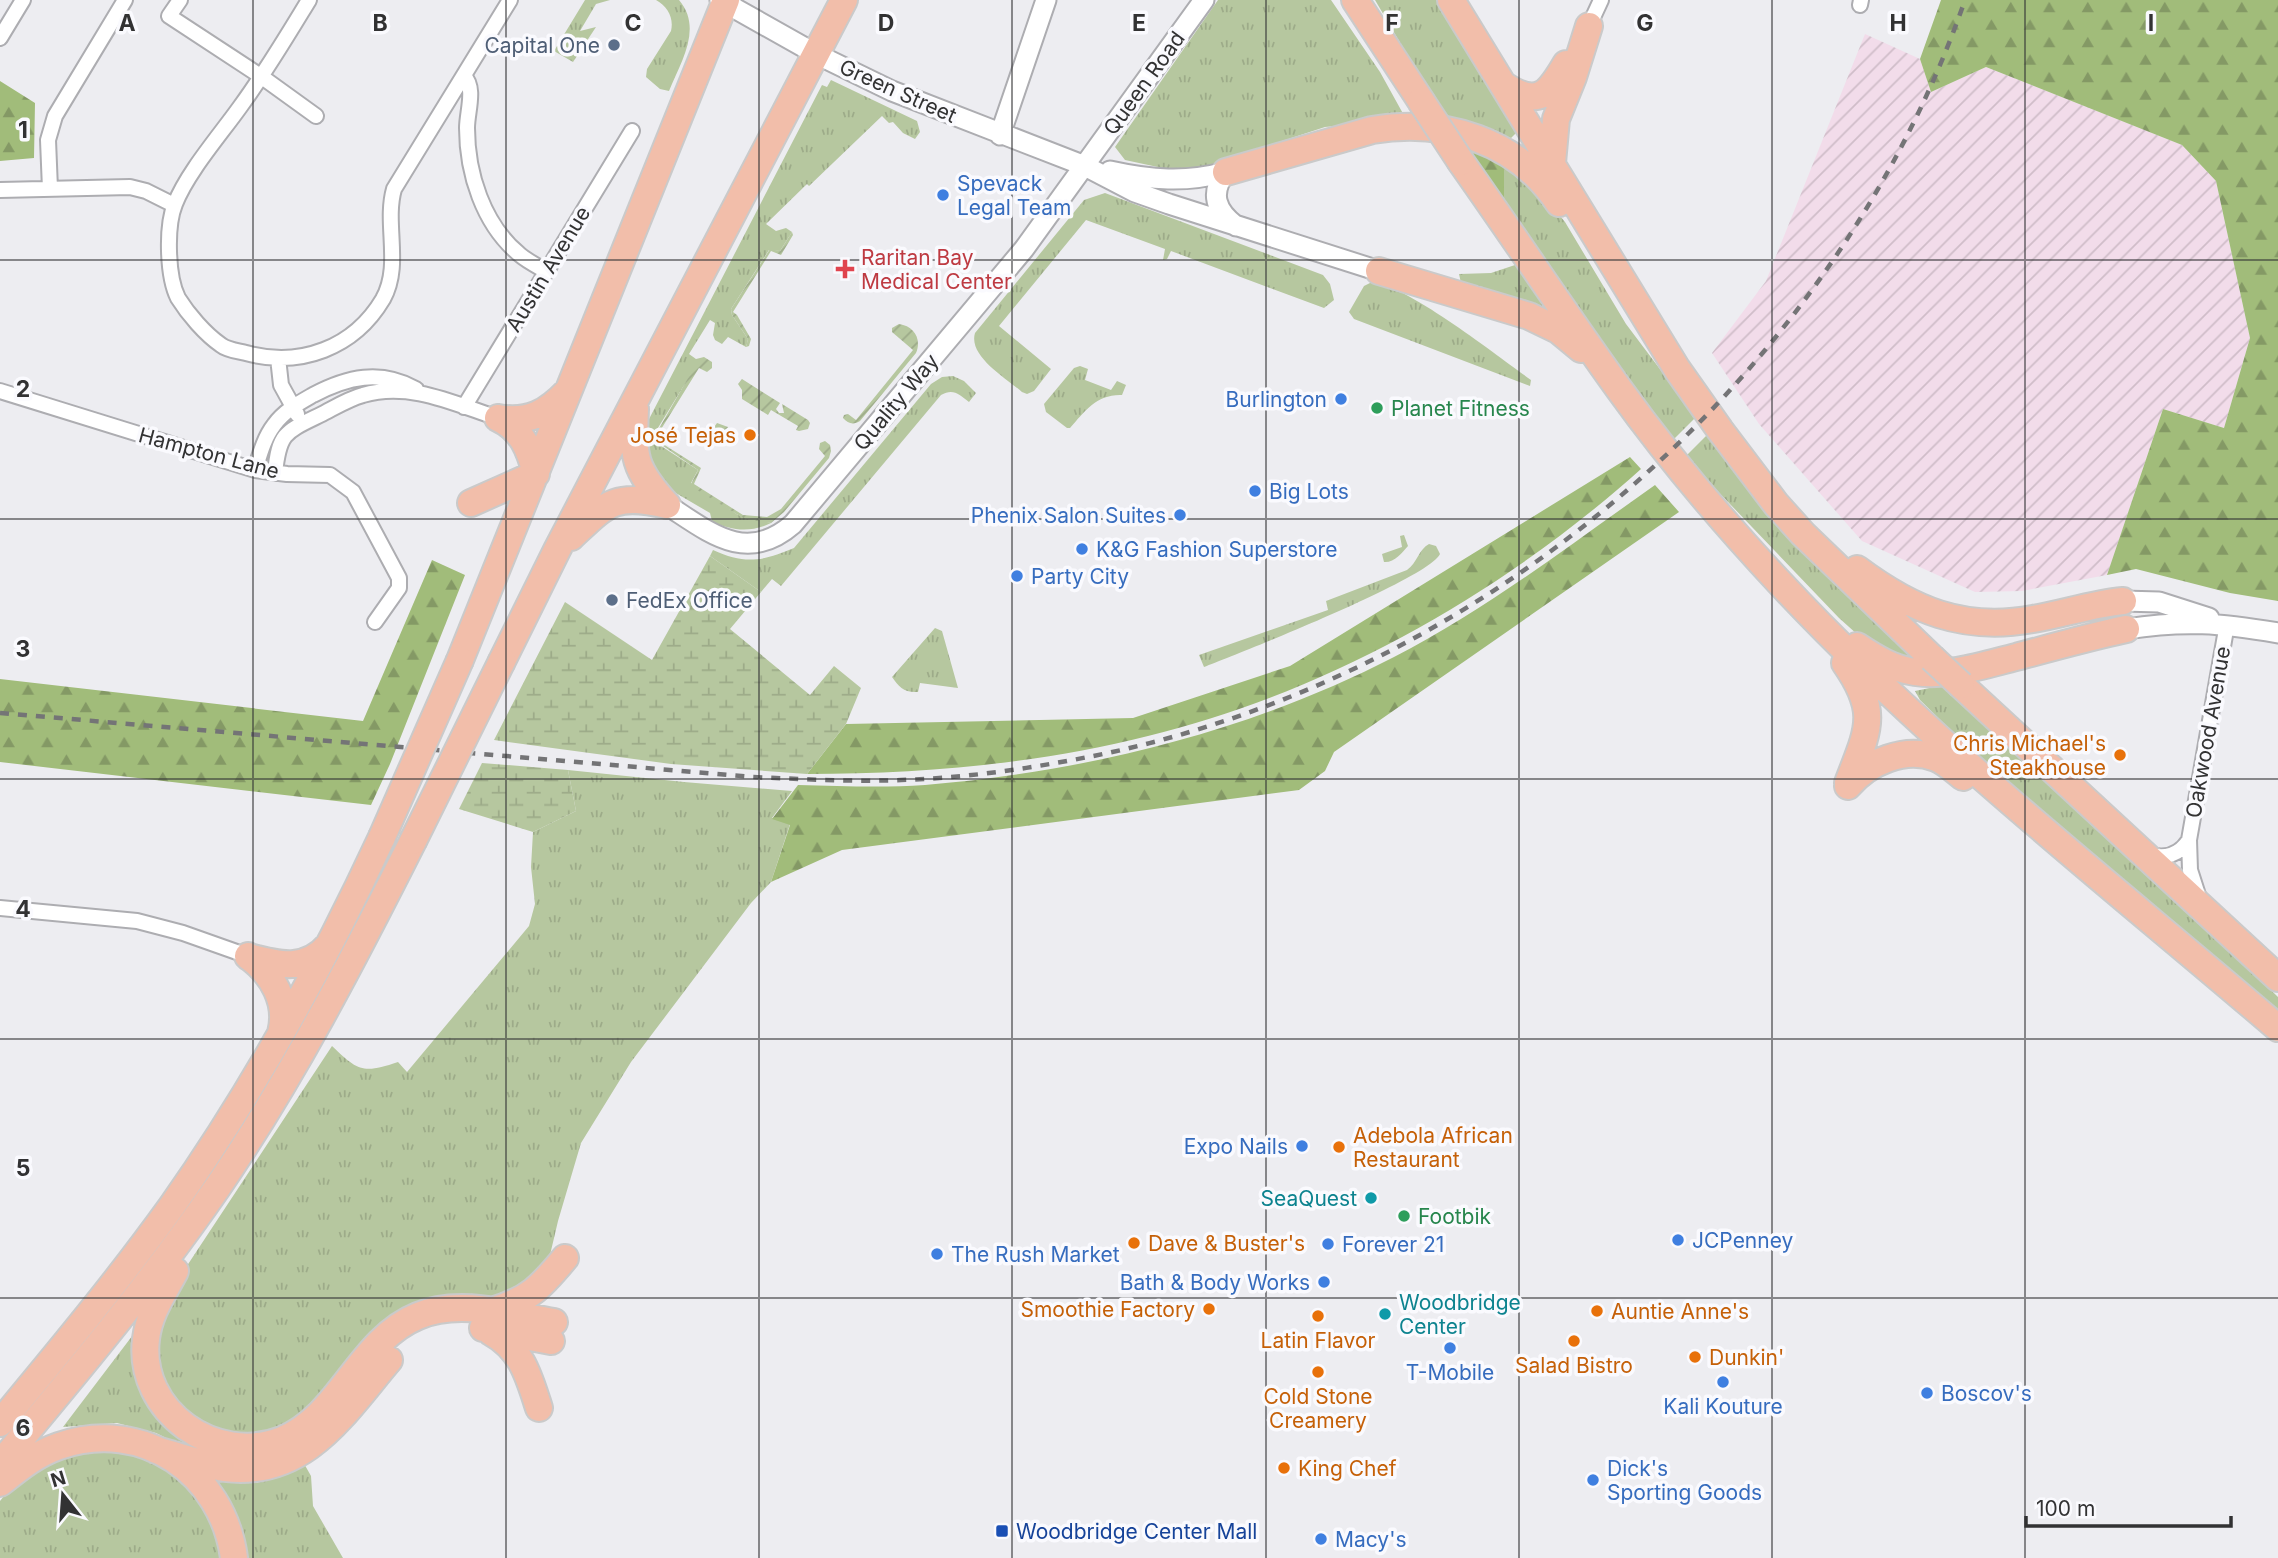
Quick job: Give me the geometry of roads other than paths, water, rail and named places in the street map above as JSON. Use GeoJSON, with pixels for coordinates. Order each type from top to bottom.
{"type":"FeatureCollection","features":[{"type":"Feature","properties":{"kind":"highway"},"geometry":{"type":"LineString","coordinates":[[0,1464],[129,1309],[217,1188],[271,1105],[321,1018],[413,841],[557,550],[844,0]]}},
{"type":"Feature","properties":{"kind":"highway"},"geometry":{"type":"LineString","coordinates":[[0,1423],[141,1248],[225,1126],[278,1040],[331,944],[382,837],[506,550],[724,1]]}},
{"type":"Feature","properties":{"kind":"highway"},"geometry":{"type":"LineString","coordinates":[[1458,3],[1505,86],[1677,369],[1736,451],[1803,534],[1932,658],[2278,978]]}},
{"type":"Feature","properties":{"kind":"highway"},"geometry":{"type":"LineString","coordinates":[[1357,5],[1461,162],[1618,388],[1711,505],[1809,613],[1919,721],[2278,1028]]}},
{"type":"Feature","properties":{"kind":"highway"},"geometry":{"type":"LineString","coordinates":[[1505,86],[1517,94],[1532,97],[1550,90],[1589,26]]}},
{"type":"Feature","properties":{"kind":"highway"},"geometry":{"type":"LineString","coordinates":[[1552,163],[1556,119],[1589,26]]}},
{"type":"Feature","properties":{"kind":"highway"},"geometry":{"type":"LineString","coordinates":[[1226,172],[1360,132],[1383,128],[1431,128],[1471,135],[1497,146],[1530,167],[1553,194],[1573,226],[1624,282]]}},
{"type":"Feature","properties":{"kind":"highway"},"geometry":{"type":"LineString","coordinates":[[1379,271],[1546,323],[1576,343],[1618,388]]}},
{"type":"Feature","properties":{"kind":"highway"},"geometry":{"type":"LineString","coordinates":[[498,418],[533,418],[548,409],[572,387]]}},
{"type":"Feature","properties":{"kind":"highway"},"geometry":{"type":"LineString","coordinates":[[635,400],[634,449],[638,467],[646,482],[667,505]]}},
{"type":"Feature","properties":{"kind":"highway"},"geometry":{"type":"LineString","coordinates":[[498,418],[514,427],[522,436],[536,474]]}},
{"type":"Feature","properties":{"kind":"highway"},"geometry":{"type":"LineString","coordinates":[[1736,451],[1850,565],[1893,594],[1928,611],[1965,621],[2004,623],[2123,601]]}},
{"type":"Feature","properties":{"kind":"highway"},"geometry":{"type":"LineString","coordinates":[[506,550],[503,525],[497,512],[488,505],[471,503],[536,474]]}},
{"type":"Feature","properties":{"kind":"highway"},"geometry":{"type":"LineString","coordinates":[[557,550],[600,510],[614,502],[637,499],[667,505]]}},
{"type":"Feature","properties":{"kind":"highway"},"geometry":{"type":"LineString","coordinates":[[1809,613],[1882,662],[1924,673],[1971,668],[2126,629]]}},
{"type":"Feature","properties":{"kind":"highway"},"geometry":{"type":"LineString","coordinates":[[1809,613],[1857,681],[1867,704],[1866,735],[1847,786],[1863,771],[1888,758],[1928,756],[1947,763],[1991,802],[2049,833]]}},
{"type":"Feature","properties":{"kind":"highway"},"geometry":{"type":"LineString","coordinates":[[248,956],[279,964],[300,964],[320,954],[331,944]]}},
{"type":"Feature","properties":{"kind":"highway"},"geometry":{"type":"LineString","coordinates":[[248,956],[269,976],[280,995],[284,1020],[278,1040]]}},
{"type":"Feature","properties":{"kind":"highway"},"geometry":{"type":"LineString","coordinates":[[217,1188],[154,1308],[145,1349],[149,1375],[165,1406],[187,1429],[211,1441],[234,1446],[257,1446],[292,1435],[316,1418],[383,1339],[408,1320],[428,1312],[449,1308],[487,1320],[552,1332]]}},
{"type":"Feature","properties":{"kind":"highway"},"geometry":{"type":"LineString","coordinates":[[0,1483],[34,1457],[79,1440],[112,1438],[232,1469],[263,1467],[285,1461],[322,1437],[393,1355],[410,1340],[444,1326],[468,1325],[487,1320],[536,1291],[565,1258]]}},
{"type":"Feature","properties":{"kind":"highway"},"geometry":{"type":"LineString","coordinates":[[487,1320],[519,1355],[539,1408]]}},
{"type":"Feature","properties":{"kind":"highway"},"geometry":{"type":"LineString","coordinates":[[156,1450],[188,1470],[210,1492],[226,1522],[234,1558]]}},
{"type":"Feature","properties":{"kind":"street"},"geometry":{"type":"LineString","coordinates":[[0,38],[23,0]]}},
{"type":"Feature","properties":{"kind":"street"},"geometry":{"type":"LineString","coordinates":[[50,188],[48,140],[55,116],[125,0]]}},
{"type":"Feature","properties":{"kind":"street"},"geometry":{"type":"LineString","coordinates":[[180,0],[169,16],[316,116]]}},
{"type":"Feature","properties":{"kind":"street"},"geometry":{"type":"LineString","coordinates":[[309,0],[262,77],[185,184],[174,205],[169,239],[177,297],[198,324],[222,347],[254,356],[278,358],[313,355],[332,347],[363,323],[384,298],[392,267],[391,207],[394,189],[510,0]]}},
{"type":"Feature","properties":{"kind":"street"},"geometry":{"type":"LineString","coordinates":[[1000,135],[1046,0]]}},
{"type":"Feature","properties":{"kind":"street","name":"Queen Road"},"geometry":{"type":"LineString","coordinates":[[1085,166],[1204,0]]}},
{"type":"Feature","properties":{"kind":"street"},"geometry":{"type":"LineString","coordinates":[[1589,26],[1601,0]]}},
{"type":"Feature","properties":{"kind":"street","name":"Green Street"},"geometry":{"type":"LineString","coordinates":[[724,1],[816,54],[892,91],[1085,166],[1135,191],[1238,228],[1379,271]]}},
{"type":"Feature","properties":{"kind":"street"},"geometry":{"type":"LineString","coordinates":[[464,76],[470,88],[467,126],[469,152],[473,177],[481,200],[510,246],[546,271]]}},
{"type":"Feature","properties":{"kind":"street","name":"Austin Avenue"},"geometry":{"type":"LineString","coordinates":[[464,407],[632,131]]}},
{"type":"Feature","properties":{"kind":"street","name":"Green Street"},"geometry":{"type":"LineString","coordinates":[[1085,166],[1165,180],[1192,180],[1226,172]]}},
{"type":"Feature","properties":{"kind":"street","name":"Quality Way"},"geometry":{"type":"LineString","coordinates":[[667,505],[714,534],[740,544],[764,541],[786,529],[857,449],[1010,266],[1085,166]]}},
{"type":"Feature","properties":{"kind":"street"},"geometry":{"type":"LineString","coordinates":[[1226,172],[1218,184],[1216,201],[1224,216],[1238,228]]}},
{"type":"Feature","properties":{"kind":"street"},"geometry":{"type":"LineString","coordinates":[[0,190],[130,187],[146,191],[174,205]]}},
{"type":"Feature","properties":{"kind":"street"},"geometry":{"type":"LineString","coordinates":[[278,358],[281,385],[303,423]]}},
{"type":"Feature","properties":{"kind":"street"},"geometry":{"type":"LineString","coordinates":[[255,470],[268,433],[281,417],[293,407],[345,380],[370,376],[387,377],[424,393],[498,418]]}},
{"type":"Feature","properties":{"kind":"street"},"geometry":{"type":"LineString","coordinates":[[345,380],[352,399]]}},
{"type":"Feature","properties":{"kind":"street","name":"Hampton Lane"},"geometry":{"type":"LineString","coordinates":[[0,391],[255,470],[330,475],[353,492],[399,578],[399,588],[375,622]]}},
{"type":"Feature","properties":{"kind":"street"},"geometry":{"type":"LineString","coordinates":[[275,473],[277,450],[282,439],[290,430],[303,423],[352,399],[388,391],[424,393]]}},
{"type":"Feature","properties":{"kind":"street"},"geometry":{"type":"LineString","coordinates":[[2123,601],[2159,602],[2227,624]]}},
{"type":"Feature","properties":{"kind":"street"},"geometry":{"type":"LineString","coordinates":[[2126,629],[2187,622],[2227,624],[2278,633]]}},
{"type":"Feature","properties":{"kind":"street","name":"Oakwood Avenue"},"geometry":{"type":"LineString","coordinates":[[2206,911],[2192,880],[2188,859],[2189,840],[2227,624]]}},
{"type":"Feature","properties":{"kind":"street","name":"Oakwood Avenue"},"geometry":{"type":"LineString","coordinates":[[2143,852],[2154,856],[2169,856],[2181,850],[2189,840]]}},
{"type":"Feature","properties":{"kind":"street"},"geometry":{"type":"LineString","coordinates":[[0,908],[137,921],[170,929],[248,956]]}},
{"type":"Feature","properties":{"kind":"railway"},"geometry":{"type":"LineString","coordinates":[[0,713],[753,777],[864,781],[953,777],[1057,763],[1108,753],[1251,712],[1387,652],[1515,576],[1633,485],[1739,380],[1831,264],[1907,136],[1965,0]]}},
{"type":"Feature","properties":{"kind":"place","name":"Capital One"},"geometry":{"type":"Point","coordinates":[614,45]}},
{"type":"Feature","properties":{"kind":"place","name":"Spevack Legal Team"},"geometry":{"type":"Point","coordinates":[943,195]}},
{"type":"Feature","properties":{"kind":"place","name":"Raritan Bay Medical Center"},"geometry":{"type":"Point","coordinates":[845,269]}},
{"type":"Feature","properties":{"kind":"place","name":"Burlington"},"geometry":{"type":"Point","coordinates":[1341,399]}},
{"type":"Feature","properties":{"kind":"place","name":"Planet Fitness"},"geometry":{"type":"Point","coordinates":[1377,408]}},
{"type":"Feature","properties":{"kind":"place","name":"José Tejas"},"geometry":{"type":"Point","coordinates":[750,435]}},
{"type":"Feature","properties":{"kind":"place","name":"Big Lots"},"geometry":{"type":"Point","coordinates":[1255,491]}},
{"type":"Feature","properties":{"kind":"place","name":"Phenix Salon Suites"},"geometry":{"type":"Point","coordinates":[1180,515]}},
{"type":"Feature","properties":{"kind":"place","name":"K&G Fashion Superstore"},"geometry":{"type":"Point","coordinates":[1082,549]}},
{"type":"Feature","properties":{"kind":"place","name":"Party City"},"geometry":{"type":"Point","coordinates":[1017,576]}},
{"type":"Feature","properties":{"kind":"place","name":"FedEx Office"},"geometry":{"type":"Point","coordinates":[612,600]}},
{"type":"Feature","properties":{"kind":"place","name":"Chris Michael's Steakhouse"},"geometry":{"type":"Point","coordinates":[2120,755]}},
{"type":"Feature","properties":{"kind":"place","name":"Expo Nails"},"geometry":{"type":"Point","coordinates":[1302,1146]}},
{"type":"Feature","properties":{"kind":"place","name":"Adebola African Restaurant"},"geometry":{"type":"Point","coordinates":[1339,1147]}},
{"type":"Feature","properties":{"kind":"place","name":"SeaQuest"},"geometry":{"type":"Point","coordinates":[1371,1198]}},
{"type":"Feature","properties":{"kind":"place","name":"Footbik"},"geometry":{"type":"Point","coordinates":[1404,1216]}},
{"type":"Feature","properties":{"kind":"place","name":"JCPenney"},"geometry":{"type":"Point","coordinates":[1678,1240]}},
{"type":"Feature","properties":{"kind":"place","name":"Dave & Buster's"},"geometry":{"type":"Point","coordinates":[1134,1243]}},
{"type":"Feature","properties":{"kind":"place","name":"Forever 21"},"geometry":{"type":"Point","coordinates":[1328,1244]}},
{"type":"Feature","properties":{"kind":"place","name":"The Rush Market"},"geometry":{"type":"Point","coordinates":[937,1254]}},
{"type":"Feature","properties":{"kind":"place","name":"Bath & Body Works"},"geometry":{"type":"Point","coordinates":[1324,1282]}},
{"type":"Feature","properties":{"kind":"place","name":"Smoothie Factory"},"geometry":{"type":"Point","coordinates":[1209,1309]}},
{"type":"Feature","properties":{"kind":"place","name":"Auntie Anne's"},"geometry":{"type":"Point","coordinates":[1597,1311]}},
{"type":"Feature","properties":{"kind":"place","name":"Woodbridge Center"},"geometry":{"type":"Point","coordinates":[1385,1314]}},
{"type":"Feature","properties":{"kind":"place","name":"Latin Flavor"},"geometry":{"type":"Point","coordinates":[1318,1316]}},
{"type":"Feature","properties":{"kind":"place","name":"Salad Bistro"},"geometry":{"type":"Point","coordinates":[1574,1341]}},
{"type":"Feature","properties":{"kind":"place","name":"T-Mobile"},"geometry":{"type":"Point","coordinates":[1450,1348]}},
{"type":"Feature","properties":{"kind":"place","name":"Dunkin'"},"geometry":{"type":"Point","coordinates":[1695,1357]}},
{"type":"Feature","properties":{"kind":"place","name":"Cold Stone Creamery"},"geometry":{"type":"Point","coordinates":[1318,1372]}},
{"type":"Feature","properties":{"kind":"place","name":"Kali Kouture"},"geometry":{"type":"Point","coordinates":[1723,1382]}},
{"type":"Feature","properties":{"kind":"place","name":"Boscov's"},"geometry":{"type":"Point","coordinates":[1927,1393]}},
{"type":"Feature","properties":{"kind":"place","name":"King Chef"},"geometry":{"type":"Point","coordinates":[1284,1468]}},
{"type":"Feature","properties":{"kind":"place","name":"Dick's Sporting Goods"},"geometry":{"type":"Point","coordinates":[1593,1480]}},
{"type":"Feature","properties":{"kind":"place","name":"Woodbridge Center Mall"},"geometry":{"type":"Point","coordinates":[1002,1531]}},
{"type":"Feature","properties":{"kind":"place","name":"Macy's"},"geometry":{"type":"Point","coordinates":[1321,1539]}}]}
